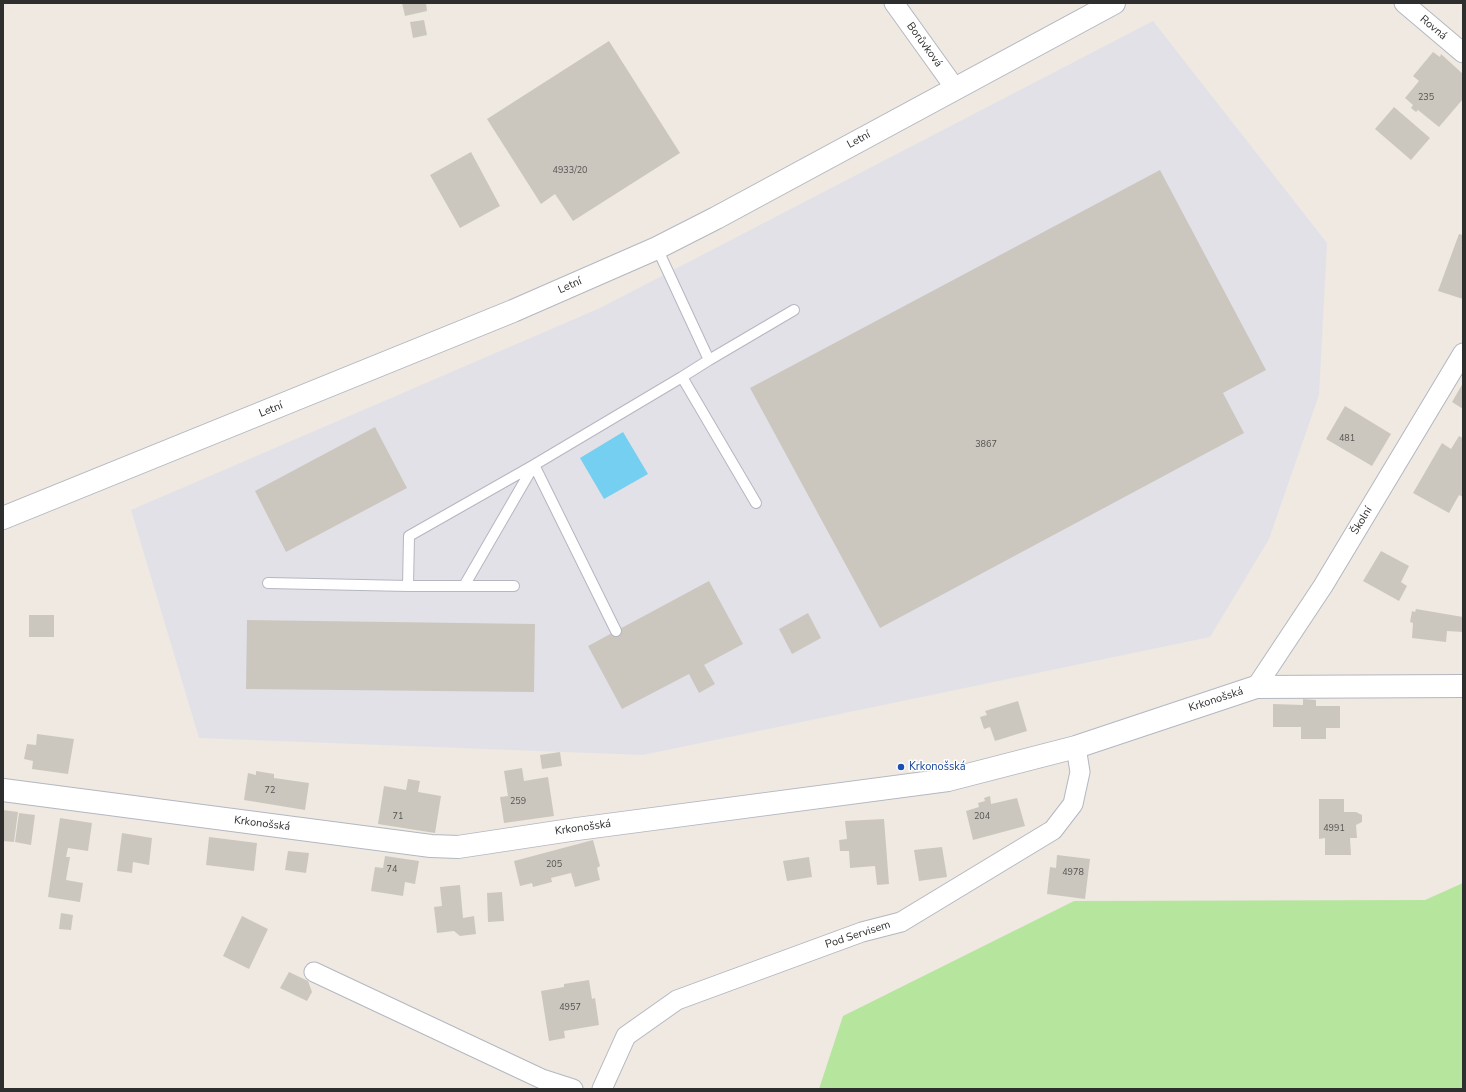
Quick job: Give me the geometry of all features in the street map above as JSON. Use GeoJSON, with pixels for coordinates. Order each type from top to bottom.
{"type":"FeatureCollection","features":[{"type":"Feature","properties":{"kind":"street","name":"Borůvková"},"geometry":{"type":"LineString","coordinates":[[894,3],[955,88]]}},
{"type":"Feature","properties":{"kind":"street","name":"Letní"},"geometry":{"type":"LineString","coordinates":[[3,518],[513,312],[657,248],[716,218],[1114,3]]}},
{"type":"Feature","properties":{"kind":"street","name":"Rovná"},"geometry":{"type":"LineString","coordinates":[[1404,3],[1463,53]]}},
{"type":"Feature","properties":{"kind":"street","name":"Školní"},"geometry":{"type":"LineString","coordinates":[[1256,687],[1323,586],[1463,353]]}},
{"type":"Feature","properties":{"kind":"street","name":"Krkonošská"},"geometry":{"type":"LineString","coordinates":[[3,790],[431,846],[458,847],[577,828],[948,780],[1076,747],[1256,687],[1463,686]]}},
{"type":"Feature","properties":{"kind":"street","name":"Pod Servisem"},"geometry":{"type":"LineString","coordinates":[[602,1089],[626,1036],[677,1000],[862,932],[901,922],[1052,830],[1072,804],[1080,772],[1076,747]]}},
{"type":"Feature","properties":{"kind":"street"},"geometry":{"type":"LineString","coordinates":[[314,972],[542,1079],[573,1089]]}},
{"type":"Feature","properties":{"kind":"street"},"geometry":{"type":"LineString","coordinates":[[582,1089],[602,1089]]}},
{"type":"Feature","properties":{"kind":"lane"},"geometry":{"type":"LineString","coordinates":[[657,248],[709,360]]}},
{"type":"Feature","properties":{"kind":"lane"},"geometry":{"type":"LineString","coordinates":[[408,586],[410,536],[534,466],[794,310]]}},
{"type":"Feature","properties":{"kind":"lane"},"geometry":{"type":"LineString","coordinates":[[682,377],[756,503]]}},
{"type":"Feature","properties":{"kind":"lane"},"geometry":{"type":"LineString","coordinates":[[464,586],[534,466]]}},
{"type":"Feature","properties":{"kind":"lane"},"geometry":{"type":"LineString","coordinates":[[534,466],[616,631]]}},
{"type":"Feature","properties":{"kind":"lane"},"geometry":{"type":"LineString","coordinates":[[268,583],[408,586],[514,586]]}},
{"type":"Feature","properties":{"kind":"shaded area"},"geometry":{"type":"Polygon","coordinates":[[[1153,21],[1327,243],[1319,395],[1269,539],[1210,637],[643,755],[199,738],[131,510],[600,308],[1153,21]]]}},
{"type":"Feature","properties":{"kind":"green space"},"geometry":{"type":"Polygon","coordinates":[[[1463,883],[1463,1089],[819,1089],[843,1016],[1074,901],[1425,900],[1463,883]]]}},
{"type":"Feature","properties":{"kind":"water"},"geometry":{"type":"Polygon","coordinates":[[[623,432],[648,474],[604,499],[580,458],[623,432]]]}},
{"type":"Feature","properties":{"kind":"building"},"geometry":{"type":"Polygon","coordinates":[[[402,3],[426,3],[427,11],[405,16],[402,3]]]}},
{"type":"Feature","properties":{"kind":"building"},"geometry":{"type":"Polygon","coordinates":[[[424,20],[427,35],[413,38],[410,22],[424,20]]]}},
{"type":"Feature","properties":{"kind":"building"},"geometry":{"type":"Polygon","coordinates":[[[609,41],[680,153],[573,221],[555,194],[541,204],[487,119],[609,41]]]}},
{"type":"Feature","properties":{"kind":"building"},"geometry":{"type":"Polygon","coordinates":[[[1433,52],[1440,57],[1441,54],[1463,74],[1463,99],[1439,127],[1418,110],[1416,112],[1411,108],[1413,105],[1405,98],[1419,81],[1413,76],[1433,52]]]}},
{"type":"Feature","properties":{"kind":"building"},"geometry":{"type":"Polygon","coordinates":[[[1394,107],[1430,138],[1411,160],[1375,129],[1394,107]]]}},
{"type":"Feature","properties":{"kind":"building"},"geometry":{"type":"Polygon","coordinates":[[[471,152],[500,206],[460,228],[430,175],[471,152]]]}},
{"type":"Feature","properties":{"kind":"building"},"geometry":{"type":"Polygon","coordinates":[[[1160,170],[1266,370],[1223,393],[1244,433],[880,628],[750,388],[1160,170]]]}},
{"type":"Feature","properties":{"kind":"building"},"geometry":{"type":"Polygon","coordinates":[[[1459,234],[1463,235],[1463,299],[1438,291],[1459,234]]]}},
{"type":"Feature","properties":{"kind":"building"},"geometry":{"type":"Polygon","coordinates":[[[1463,383],[1463,409],[1452,402],[1463,383]]]}},
{"type":"Feature","properties":{"kind":"building"},"geometry":{"type":"Polygon","coordinates":[[[1345,406],[1391,434],[1372,466],[1326,439],[1345,406]]]}},
{"type":"Feature","properties":{"kind":"building"},"geometry":{"type":"Polygon","coordinates":[[[375,427],[407,488],[286,552],[255,491],[375,427]]]}},
{"type":"Feature","properties":{"kind":"building"},"geometry":{"type":"Polygon","coordinates":[[[1459,436],[1463,438],[1463,497],[1459,495],[1449,513],[1413,493],[1442,443],[1451,449],[1459,436]]]}},
{"type":"Feature","properties":{"kind":"building"},"geometry":{"type":"Polygon","coordinates":[[[1381,551],[1409,566],[1401,582],[1407,586],[1399,601],[1363,581],[1381,551]]]}},
{"type":"Feature","properties":{"kind":"building"},"geometry":{"type":"Polygon","coordinates":[[[709,581],[743,644],[704,665],[715,684],[699,693],[689,674],[622,709],[588,646],[709,581]]]}},
{"type":"Feature","properties":{"kind":"building"},"geometry":{"type":"Polygon","coordinates":[[[1416,609],[1463,617],[1463,632],[1447,631],[1446,642],[1412,638],[1413,623],[1410,622],[1412,611],[1415,612],[1416,609]]]}},
{"type":"Feature","properties":{"kind":"building"},"geometry":{"type":"Polygon","coordinates":[[[808,613],[821,638],[792,654],[779,629],[808,613]]]}},
{"type":"Feature","properties":{"kind":"building"},"geometry":{"type":"Polygon","coordinates":[[[29,615],[54,615],[54,637],[29,637],[29,615]]]}},
{"type":"Feature","properties":{"kind":"building"},"geometry":{"type":"Polygon","coordinates":[[[247,620],[535,624],[534,692],[246,689],[247,620]]]}},
{"type":"Feature","properties":{"kind":"building"},"geometry":{"type":"Polygon","coordinates":[[[1303,699],[1316,700],[1316,706],[1340,706],[1340,728],[1326,728],[1326,739],[1301,739],[1301,727],[1273,727],[1273,704],[1303,705],[1303,699]]]}},
{"type":"Feature","properties":{"kind":"building"},"geometry":{"type":"Polygon","coordinates":[[[1018,701],[1027,731],[995,741],[990,727],[984,729],[980,717],[987,715],[985,711],[1018,701]]]}},
{"type":"Feature","properties":{"kind":"building"},"geometry":{"type":"Polygon","coordinates":[[[37,734],[74,739],[68,774],[32,769],[33,761],[24,759],[27,744],[36,745],[37,734]]]}},
{"type":"Feature","properties":{"kind":"building"},"geometry":{"type":"Polygon","coordinates":[[[560,752],[562,766],[542,769],[540,755],[560,752]]]}},
{"type":"Feature","properties":{"kind":"building"},"geometry":{"type":"Polygon","coordinates":[[[522,768],[524,781],[548,777],[554,816],[504,823],[500,797],[508,796],[504,771],[522,768]]]}},
{"type":"Feature","properties":{"kind":"building"},"geometry":{"type":"Polygon","coordinates":[[[256,771],[274,774],[274,778],[309,783],[305,810],[244,800],[248,773],[256,775],[256,771]]]}},
{"type":"Feature","properties":{"kind":"building"},"geometry":{"type":"Polygon","coordinates":[[[408,779],[420,781],[418,792],[441,796],[435,833],[378,824],[384,786],[406,790],[408,779]]]}},
{"type":"Feature","properties":{"kind":"building"},"geometry":{"type":"Polygon","coordinates":[[[990,796],[991,804],[1017,798],[1025,826],[973,840],[966,811],[979,807],[978,803],[985,801],[984,798],[990,796]]]}},
{"type":"Feature","properties":{"kind":"building"},"geometry":{"type":"Polygon","coordinates":[[[1319,799],[1344,799],[1344,812],[1356,812],[1362,815],[1362,822],[1356,825],[1357,838],[1350,838],[1351,855],[1325,855],[1325,838],[1319,839],[1319,799]]]}},
{"type":"Feature","properties":{"kind":"building"},"geometry":{"type":"Polygon","coordinates":[[[3,810],[18,812],[14,842],[3,841],[3,810]]]}},
{"type":"Feature","properties":{"kind":"building"},"geometry":{"type":"Polygon","coordinates":[[[19,813],[35,815],[31,845],[15,842],[19,813]]]}},
{"type":"Feature","properties":{"kind":"building"},"geometry":{"type":"Polygon","coordinates":[[[60,818],[92,823],[88,851],[68,848],[66,857],[70,857],[66,880],[83,883],[80,902],[48,897],[60,818]]]}},
{"type":"Feature","properties":{"kind":"building"},"geometry":{"type":"Polygon","coordinates":[[[884,819],[889,884],[877,885],[875,866],[850,868],[849,851],[840,851],[839,840],[847,839],[845,821],[884,819]]]}},
{"type":"Feature","properties":{"kind":"building"},"geometry":{"type":"Polygon","coordinates":[[[122,833],[152,838],[149,865],[133,862],[132,873],[117,871],[122,833]]]}},
{"type":"Feature","properties":{"kind":"building"},"geometry":{"type":"Polygon","coordinates":[[[209,837],[257,843],[254,871],[206,865],[209,837]]]}},
{"type":"Feature","properties":{"kind":"building"},"geometry":{"type":"Polygon","coordinates":[[[593,840],[600,866],[597,868],[600,880],[575,887],[571,873],[551,878],[552,882],[533,887],[532,883],[520,886],[514,861],[593,840]]]}},
{"type":"Feature","properties":{"kind":"building"},"geometry":{"type":"Polygon","coordinates":[[[942,847],[947,877],[919,881],[914,850],[942,847]]]}},
{"type":"Feature","properties":{"kind":"building"},"geometry":{"type":"Polygon","coordinates":[[[288,851],[309,853],[306,873],[285,870],[288,851]]]}},
{"type":"Feature","properties":{"kind":"building"},"geometry":{"type":"Polygon","coordinates":[[[1057,855],[1090,859],[1085,899],[1047,894],[1050,867],[1056,868],[1057,855]]]}},
{"type":"Feature","properties":{"kind":"building"},"geometry":{"type":"Polygon","coordinates":[[[385,856],[419,861],[415,884],[405,882],[403,896],[371,891],[375,867],[383,868],[385,856]]]}},
{"type":"Feature","properties":{"kind":"building"},"geometry":{"type":"Polygon","coordinates":[[[809,857],[812,877],[787,881],[783,861],[809,857]]]}},
{"type":"Feature","properties":{"kind":"building"},"geometry":{"type":"Polygon","coordinates":[[[460,885],[463,918],[474,916],[476,934],[460,936],[454,931],[437,933],[434,907],[442,906],[440,887],[460,885]]]}},
{"type":"Feature","properties":{"kind":"building"},"geometry":{"type":"Polygon","coordinates":[[[502,892],[504,921],[488,922],[487,893],[502,892]]]}},
{"type":"Feature","properties":{"kind":"building"},"geometry":{"type":"Polygon","coordinates":[[[61,913],[73,915],[71,930],[59,929],[61,913]]]}},
{"type":"Feature","properties":{"kind":"building"},"geometry":{"type":"Polygon","coordinates":[[[242,916],[268,929],[249,969],[223,956],[242,916]]]}},
{"type":"Feature","properties":{"kind":"building"},"geometry":{"type":"Polygon","coordinates":[[[289,972],[308,981],[312,992],[307,1001],[280,988],[289,972]]]}},
{"type":"Feature","properties":{"kind":"building"},"geometry":{"type":"Polygon","coordinates":[[[589,980],[592,999],[595,998],[599,1025],[564,1031],[565,1038],[549,1041],[541,991],[564,987],[564,984],[589,980]]]}},
{"type":"Feature","properties":{"kind":"place","name":"Krkonošská"},"geometry":{"type":"Point","coordinates":[901,767]}}]}
